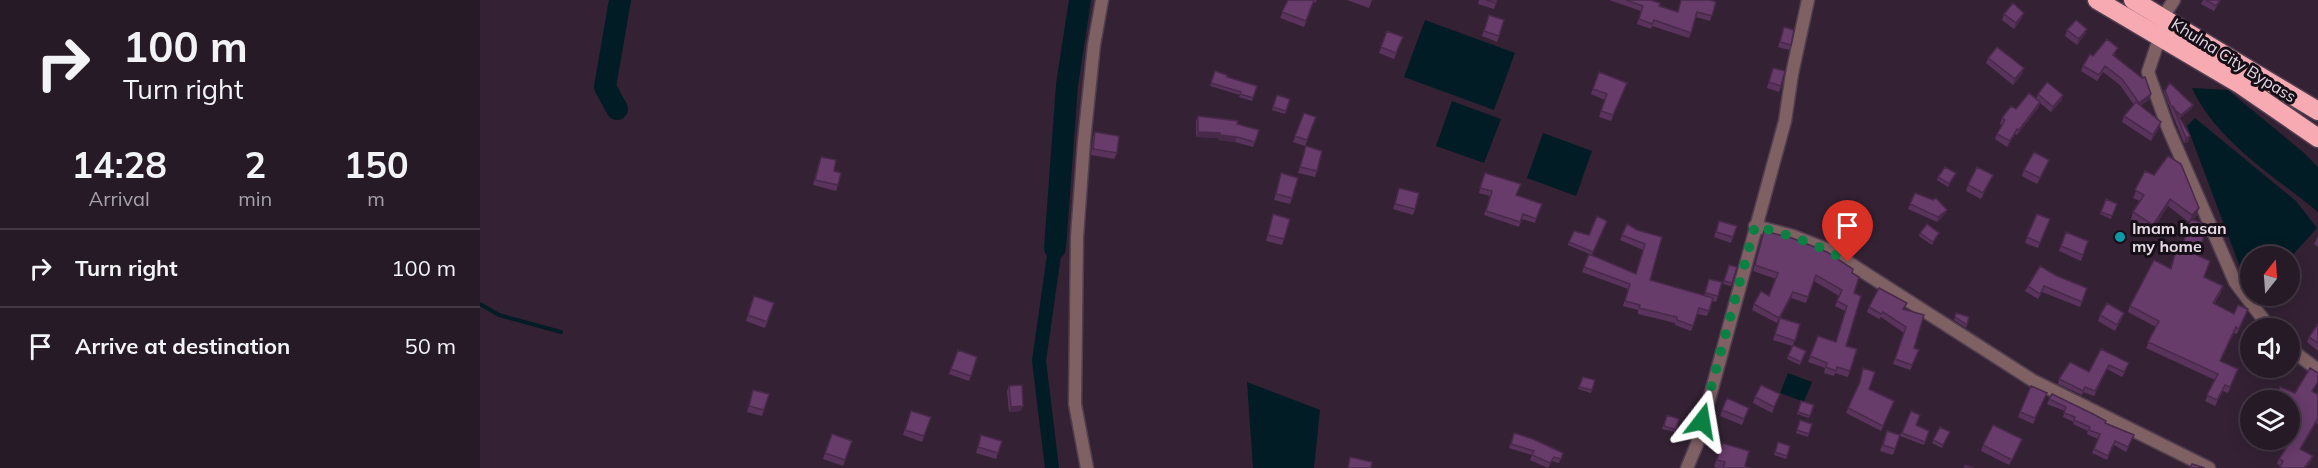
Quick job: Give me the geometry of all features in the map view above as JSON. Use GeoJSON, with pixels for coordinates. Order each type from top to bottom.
{"type":"FeatureCollection","features":[{"type":"Feature","properties":{"kind":"highway","name":"Khulna City Bypass"},"geometry":{"type":"LineString","coordinates":[[2097,0],[2241,85],[2318,138]]}},
{"type":"Feature","properties":{"kind":"highway","name":"Khulna City Bypass"},"geometry":{"type":"LineString","coordinates":[[2133,0],[2318,111]]}},
{"type":"Feature","properties":{"kind":"street"},"geometry":{"type":"LineString","coordinates":[[1087,468],[1075,404],[1077,237],[1087,109],[1102,0]]}},
{"type":"Feature","properties":{"kind":"street"},"geometry":{"type":"LineString","coordinates":[[1687,468],[1696,444],[1785,121],[1792,74],[1808,0]]}},
{"type":"Feature","properties":{"kind":"street"},"geometry":{"type":"LineString","coordinates":[[2163,17],[2174,0]]}},
{"type":"Feature","properties":{"kind":"street"},"geometry":{"type":"LineString","coordinates":[[2160,36],[2148,72],[2168,128],[2235,282],[2262,318]]}},
{"type":"Feature","properties":{"kind":"street"},"geometry":{"type":"LineString","coordinates":[[1755,226],[1793,236],[1829,250],[2032,380],[2209,468]]}},
{"type":"Feature","properties":{"kind":"street"},"geometry":{"type":"LineString","coordinates":[[2300,356],[2318,370]]}},
{"type":"Feature","properties":{"kind":"water"},"geometry":{"type":"Polygon","coordinates":[[[1425,20],[1515,53],[1494,110],[1404,77],[1425,20]]]}},
{"type":"Feature","properties":{"kind":"water"},"geometry":{"type":"Polygon","coordinates":[[[2192,88],[2228,90],[2303,152],[2318,167],[2318,212],[2231,141],[2202,107],[2192,88]]]}},
{"type":"Feature","properties":{"kind":"water"},"geometry":{"type":"Polygon","coordinates":[[[1452,101],[1501,119],[1484,163],[1436,146],[1452,101]]]}},
{"type":"Feature","properties":{"kind":"water"},"geometry":{"type":"Polygon","coordinates":[[[2195,118],[2296,201],[2317,228],[2300,247],[2240,246],[2240,267],[2187,126],[2195,118]]]}},
{"type":"Feature","properties":{"kind":"water"},"geometry":{"type":"Polygon","coordinates":[[[1543,133],[1592,151],[1576,196],[1527,178],[1543,133]]]}},
{"type":"Feature","properties":{"kind":"water"},"geometry":{"type":"Polygon","coordinates":[[[1788,373],[1812,382],[1804,402],[1780,393],[1788,373]]]}},
{"type":"Feature","properties":{"kind":"water"},"geometry":{"type":"Polygon","coordinates":[[[1247,382],[1320,410],[1314,468],[1253,468],[1247,382]]]}},
{"type":"Feature","properties":{"kind":"building"},"geometry":{"type":"Polygon","coordinates":[[[1288,0],[1314,0],[1306,21],[1282,12],[1288,0]]]}},
{"type":"Feature","properties":{"kind":"building"},"geometry":{"type":"Polygon","coordinates":[[[1626,0],[1650,0],[1660,3],[1659,6],[1678,12],[1681,0],[1716,2],[1712,16],[1697,12],[1691,33],[1654,20],[1652,24],[1639,19],[1643,6],[1626,0]]]}},
{"type":"Feature","properties":{"kind":"building"},"geometry":{"type":"Polygon","coordinates":[[[2206,0],[2220,0],[2216,6],[2206,0]]]}},
{"type":"Feature","properties":{"kind":"building"},"geometry":{"type":"Polygon","coordinates":[[[2013,3],[2024,13],[2016,23],[2004,14],[2013,3]]]}},
{"type":"Feature","properties":{"kind":"building"},"geometry":{"type":"Polygon","coordinates":[[[1489,15],[1504,20],[1499,36],[1484,31],[1489,15]]]}},
{"type":"Feature","properties":{"kind":"building"},"geometry":{"type":"Polygon","coordinates":[[[2076,20],[2087,29],[2079,39],[2067,30],[2076,20]]]}},
{"type":"Feature","properties":{"kind":"building"},"geometry":{"type":"Polygon","coordinates":[[[1784,27],[1794,30],[1791,45],[1780,42],[1784,27]]]}},
{"type":"Feature","properties":{"kind":"building"},"geometry":{"type":"Polygon","coordinates":[[[1387,31],[1403,37],[1396,53],[1381,47],[1387,31]]]}},
{"type":"Feature","properties":{"kind":"building"},"geometry":{"type":"Polygon","coordinates":[[[2107,39],[2118,48],[2113,55],[2142,78],[2145,77],[2151,94],[2139,103],[2122,79],[2105,66],[2099,75],[2083,66],[2090,54],[2093,56],[2107,39]]]}},
{"type":"Feature","properties":{"kind":"building"},"geometry":{"type":"Polygon","coordinates":[[[1997,47],[2024,68],[2015,79],[1988,58],[1997,47]]]}},
{"type":"Feature","properties":{"kind":"building"},"geometry":{"type":"Polygon","coordinates":[[[1773,68],[1785,71],[1781,86],[1769,82],[1773,68]]]}},
{"type":"Feature","properties":{"kind":"building"},"geometry":{"type":"Polygon","coordinates":[[[1215,71],[1257,86],[1253,98],[1211,83],[1215,71]]]}},
{"type":"Feature","properties":{"kind":"building"},"geometry":{"type":"Polygon","coordinates":[[[1599,72],[1627,83],[1613,115],[1601,111],[1607,94],[1593,89],[1599,72]]]}},
{"type":"Feature","properties":{"kind":"building"},"geometry":{"type":"Polygon","coordinates":[[[2047,82],[2063,95],[2053,107],[2038,94],[2047,82]]]}},
{"type":"Feature","properties":{"kind":"building"},"geometry":{"type":"Polygon","coordinates":[[[2170,83],[2193,105],[2181,115],[2171,106],[2165,90],[2170,83]]]}},
{"type":"Feature","properties":{"kind":"building"},"geometry":{"type":"Polygon","coordinates":[[[2029,93],[2040,102],[2019,130],[2017,129],[2010,141],[1997,134],[2005,120],[2002,118],[2011,106],[2016,109],[2029,93]]]}},
{"type":"Feature","properties":{"kind":"building"},"geometry":{"type":"Polygon","coordinates":[[[1277,95],[1290,99],[1286,111],[1273,107],[1277,95]]]}},
{"type":"Feature","properties":{"kind":"building"},"geometry":{"type":"Polygon","coordinates":[[[2136,102],[2161,122],[2153,135],[2124,116],[2136,102]]]}},
{"type":"Feature","properties":{"kind":"building"},"geometry":{"type":"Polygon","coordinates":[[[2173,106],[2190,136],[2186,138],[2173,106]]]}},
{"type":"Feature","properties":{"kind":"building"},"geometry":{"type":"Polygon","coordinates":[[[1304,113],[1316,117],[1307,140],[1295,136],[1304,113]]]}},
{"type":"Feature","properties":{"kind":"building"},"geometry":{"type":"Polygon","coordinates":[[[1198,116],[1238,121],[1237,124],[1259,130],[1255,142],[1220,135],[1220,133],[1198,132],[1198,116]]]}},
{"type":"Feature","properties":{"kind":"building"},"geometry":{"type":"Polygon","coordinates":[[[1095,132],[1119,136],[1117,153],[1093,149],[1095,132]]]}},
{"type":"Feature","properties":{"kind":"building"},"geometry":{"type":"Polygon","coordinates":[[[1306,146],[1322,151],[1317,171],[1300,167],[1306,146]]]}},
{"type":"Feature","properties":{"kind":"building"},"geometry":{"type":"Polygon","coordinates":[[[2034,152],[2049,160],[2040,178],[2024,170],[2034,152]]]}},
{"type":"Feature","properties":{"kind":"building"},"geometry":{"type":"Polygon","coordinates":[[[2168,156],[2181,164],[2199,208],[2192,215],[2170,199],[2153,225],[2133,212],[2144,195],[2135,190],[2145,171],[2154,175],[2168,156]]]}},
{"type":"Feature","properties":{"kind":"building"},"geometry":{"type":"Polygon","coordinates":[[[821,157],[836,160],[834,171],[841,173],[838,185],[815,180],[821,157]]]}},
{"type":"Feature","properties":{"kind":"building"},"geometry":{"type":"Polygon","coordinates":[[[1945,167],[1956,173],[1949,184],[1938,177],[1945,167]]]}},
{"type":"Feature","properties":{"kind":"building"},"geometry":{"type":"Polygon","coordinates":[[[1977,167],[1993,175],[1983,193],[1968,185],[1977,167]]]}},
{"type":"Feature","properties":{"kind":"building"},"geometry":{"type":"Polygon","coordinates":[[[1281,173],[1298,178],[1292,198],[1276,194],[1281,173]]]}},
{"type":"Feature","properties":{"kind":"building"},"geometry":{"type":"Polygon","coordinates":[[[1485,173],[1521,184],[1516,195],[1542,204],[1536,219],[1523,214],[1520,222],[1486,211],[1492,191],[1480,188],[1485,173]]]}},
{"type":"Feature","properties":{"kind":"building"},"geometry":{"type":"Polygon","coordinates":[[[1399,188],[1419,193],[1415,209],[1395,204],[1399,188]]]}},
{"type":"Feature","properties":{"kind":"building"},"geometry":{"type":"Polygon","coordinates":[[[1915,193],[1933,200],[1936,198],[1947,210],[1938,217],[1910,204],[1915,193]]]}},
{"type":"Feature","properties":{"kind":"building"},"geometry":{"type":"Polygon","coordinates":[[[2106,199],[2117,204],[2112,216],[2101,212],[2106,199]]]}},
{"type":"Feature","properties":{"kind":"building"},"geometry":{"type":"Polygon","coordinates":[[[1273,214],[1290,219],[1284,239],[1268,235],[1273,214]]]}},
{"type":"Feature","properties":{"kind":"building"},"geometry":{"type":"Polygon","coordinates":[[[2037,214],[2050,219],[2040,243],[2027,237],[2037,214]]]}},
{"type":"Feature","properties":{"kind":"building"},"geometry":{"type":"Polygon","coordinates":[[[1597,216],[1607,221],[1593,252],[1569,242],[1574,231],[1589,235],[1597,216]]]}},
{"type":"Feature","properties":{"kind":"building"},"geometry":{"type":"Polygon","coordinates":[[[2191,219],[2205,224],[2207,229],[2197,255],[2210,261],[2204,277],[2223,286],[2213,303],[2234,314],[2238,305],[2248,309],[2244,318],[2240,318],[2239,329],[2236,327],[2220,361],[2238,369],[2230,387],[2225,385],[2217,400],[2207,395],[2218,374],[2148,342],[2159,321],[2130,306],[2154,260],[2171,269],[2178,243],[2183,244],[2191,219]]]}},
{"type":"Feature","properties":{"kind":"building"},"geometry":{"type":"Polygon","coordinates":[[[1719,221],[1737,226],[1733,237],[1716,232],[1719,221]]]}},
{"type":"Feature","properties":{"kind":"building"},"geometry":{"type":"Polygon","coordinates":[[[1627,224],[1637,230],[1662,237],[1650,280],[1713,298],[1709,311],[1699,308],[1693,326],[1677,320],[1677,317],[1639,308],[1640,305],[1625,301],[1630,284],[1584,267],[1589,254],[1636,274],[1645,244],[1622,235],[1627,224]]]}},
{"type":"Feature","properties":{"kind":"building"},"geometry":{"type":"Polygon","coordinates":[[[1927,224],[1939,233],[1933,242],[1920,233],[1927,224]]]}},
{"type":"Feature","properties":{"kind":"building"},"geometry":{"type":"Polygon","coordinates":[[[1840,228],[1855,233],[1851,247],[1837,238],[1840,228]]]}},
{"type":"Feature","properties":{"kind":"building"},"geometry":{"type":"Polygon","coordinates":[[[1764,231],[1792,238],[1827,252],[1853,269],[1852,273],[1859,277],[1854,293],[1861,296],[1846,346],[1857,349],[1850,371],[1837,367],[1836,371],[1826,367],[1827,363],[1810,356],[1818,336],[1836,342],[1847,306],[1837,301],[1842,290],[1816,275],[1808,297],[1793,292],[1779,318],[1754,304],[1761,291],[1769,296],[1778,273],[1755,265],[1764,231]]]}},
{"type":"Feature","properties":{"kind":"building"},"geometry":{"type":"Polygon","coordinates":[[[2066,232],[2088,241],[2083,255],[2061,246],[2066,232]]]}},
{"type":"Feature","properties":{"kind":"building"},"geometry":{"type":"Polygon","coordinates":[[[1729,265],[1737,267],[1732,283],[1724,281],[1729,265]]]}},
{"type":"Feature","properties":{"kind":"building"},"geometry":{"type":"Polygon","coordinates":[[[2040,266],[2057,276],[2087,288],[2082,302],[2044,286],[2040,294],[2028,286],[2040,266]]]}},
{"type":"Feature","properties":{"kind":"building"},"geometry":{"type":"Polygon","coordinates":[[[1709,279],[1722,282],[1718,296],[1705,293],[1709,279]]]}},
{"type":"Feature","properties":{"kind":"building"},"geometry":{"type":"Polygon","coordinates":[[[1879,288],[1907,303],[1903,309],[1924,315],[1914,348],[1919,350],[1912,365],[1895,359],[1906,327],[1883,312],[1881,314],[1869,307],[1879,288]]]}},
{"type":"Feature","properties":{"kind":"building"},"geometry":{"type":"Polygon","coordinates":[[[754,296],[774,303],[767,322],[748,315],[754,296]]]}},
{"type":"Feature","properties":{"kind":"building"},"geometry":{"type":"Polygon","coordinates":[[[2107,303],[2124,313],[2117,325],[2100,315],[2107,303]]]}},
{"type":"Feature","properties":{"kind":"building"},"geometry":{"type":"Polygon","coordinates":[[[1956,313],[1969,317],[1967,325],[1955,317],[1956,313]]]}},
{"type":"Feature","properties":{"kind":"building"},"geometry":{"type":"Polygon","coordinates":[[[1780,318],[1800,324],[1795,341],[1775,334],[1780,318]]]}},
{"type":"Feature","properties":{"kind":"building"},"geometry":{"type":"Polygon","coordinates":[[[2318,324],[2318,343],[2309,337],[2318,324]]]}},
{"type":"Feature","properties":{"kind":"building"},"geometry":{"type":"Polygon","coordinates":[[[1793,345],[1806,351],[1801,362],[1788,356],[1793,345]]]}},
{"type":"Feature","properties":{"kind":"building"},"geometry":{"type":"Polygon","coordinates":[[[2101,349],[2129,363],[2124,372],[2109,365],[2095,391],[2085,387],[2083,391],[2059,379],[2070,362],[2089,372],[2101,349]]]}},
{"type":"Feature","properties":{"kind":"building"},"geometry":{"type":"Polygon","coordinates":[[[958,350],[977,357],[971,376],[951,369],[958,350]]]}},
{"type":"Feature","properties":{"kind":"building"},"geometry":{"type":"Polygon","coordinates":[[[1863,368],[1875,372],[1869,389],[1894,401],[1883,426],[1848,408],[1860,382],[1863,368]]]}},
{"type":"Feature","properties":{"kind":"building"},"geometry":{"type":"Polygon","coordinates":[[[2310,368],[2318,373],[2318,382],[2312,391],[2318,395],[2318,418],[2300,449],[2300,390],[2297,390],[2310,368]]]}},
{"type":"Feature","properties":{"kind":"building"},"geometry":{"type":"Polygon","coordinates":[[[1583,377],[1595,380],[1592,390],[1579,387],[1583,377]]]}},
{"type":"Feature","properties":{"kind":"building"},"geometry":{"type":"Polygon","coordinates":[[[1022,385],[1023,406],[1011,407],[1009,386],[1022,385]]]}},
{"type":"Feature","properties":{"kind":"building"},"geometry":{"type":"Polygon","coordinates":[[[1761,385],[1780,394],[1774,407],[1755,397],[1761,385]]]}},
{"type":"Feature","properties":{"kind":"building"},"geometry":{"type":"Polygon","coordinates":[[[2031,386],[2047,393],[2035,418],[2020,412],[2031,386]]]}},
{"type":"Feature","properties":{"kind":"building"},"geometry":{"type":"Polygon","coordinates":[[[753,390],[769,394],[764,410],[749,406],[753,390]]]}},
{"type":"Feature","properties":{"kind":"building"},"geometry":{"type":"Polygon","coordinates":[[[2052,394],[2106,421],[2105,423],[2134,435],[2128,447],[2115,441],[2108,456],[2094,449],[2100,434],[2074,420],[2075,417],[2064,413],[2066,407],[2049,399],[2052,394]]]}},
{"type":"Feature","properties":{"kind":"building"},"geometry":{"type":"Polygon","coordinates":[[[1727,398],[1749,408],[1744,419],[1722,410],[1727,398]]]}},
{"type":"Feature","properties":{"kind":"building"},"geometry":{"type":"Polygon","coordinates":[[[1801,401],[1814,405],[1810,416],[1798,412],[1801,401]]]}},
{"type":"Feature","properties":{"kind":"building"},"geometry":{"type":"Polygon","coordinates":[[[911,411],[931,417],[924,436],[905,430],[911,411]]]}},
{"type":"Feature","properties":{"kind":"building"},"geometry":{"type":"Polygon","coordinates":[[[1911,411],[1920,415],[1916,425],[1929,431],[1925,442],[1902,433],[1911,411]]]}},
{"type":"Feature","properties":{"kind":"building"},"geometry":{"type":"Polygon","coordinates":[[[1667,415],[1679,419],[1676,430],[1664,426],[1667,415]]]}},
{"type":"Feature","properties":{"kind":"building"},"geometry":{"type":"Polygon","coordinates":[[[1800,420],[1812,424],[1809,434],[1797,430],[1800,420]]]}},
{"type":"Feature","properties":{"kind":"building"},"geometry":{"type":"Polygon","coordinates":[[[1993,425],[2022,439],[2012,460],[1983,445],[1993,425]]]}},
{"type":"Feature","properties":{"kind":"building"},"geometry":{"type":"Polygon","coordinates":[[[1940,427],[1950,432],[1943,445],[1933,440],[1940,427]]]}},
{"type":"Feature","properties":{"kind":"building"},"geometry":{"type":"Polygon","coordinates":[[[1887,431],[1900,435],[1895,449],[1883,445],[1887,431]]]}},
{"type":"Feature","properties":{"kind":"building"},"geometry":{"type":"Polygon","coordinates":[[[1514,433],[1563,453],[1561,459],[1554,457],[1550,463],[1532,455],[1534,451],[1511,444],[1514,433]]]}},
{"type":"Feature","properties":{"kind":"building"},"geometry":{"type":"Polygon","coordinates":[[[832,434],[852,441],[845,460],[825,453],[832,434]]]}},
{"type":"Feature","properties":{"kind":"building"},"geometry":{"type":"Polygon","coordinates":[[[981,435],[1002,441],[998,453],[978,447],[981,435]]]}},
{"type":"Feature","properties":{"kind":"building"},"geometry":{"type":"Polygon","coordinates":[[[1778,442],[1790,446],[1787,456],[1775,452],[1778,442]]]}},
{"type":"Feature","properties":{"kind":"building"},"geometry":{"type":"Polygon","coordinates":[[[1722,443],[1749,451],[1745,466],[1750,468],[1723,468],[1725,462],[1717,460],[1722,443]]]}},
{"type":"Feature","properties":{"kind":"building"},"geometry":{"type":"Polygon","coordinates":[[[2300,449],[2313,456],[2304,468],[2280,468],[2283,461],[2279,459],[2285,450],[2300,449]]]}},
{"type":"Feature","properties":{"kind":"building"},"geometry":{"type":"Polygon","coordinates":[[[1350,457],[1372,462],[1371,468],[1348,468],[1350,457]]]}},
{"type":"Feature","properties":{"kind":"building"},"geometry":{"type":"Polygon","coordinates":[[[2192,464],[2205,468],[2190,468],[2192,464]]]}},
{"type":"Feature","properties":{"kind":"waterway"},"geometry":{"type":"LineString","coordinates":[[617,109],[605,87],[620,0]]}},
{"type":"Feature","properties":{"kind":"waterway"},"geometry":{"type":"LineString","coordinates":[[1055,248],[1067,85],[1080,0]]}},
{"type":"Feature","properties":{"kind":"waterway"},"geometry":{"type":"LineString","coordinates":[[1052,468],[1039,361],[1055,248]]}},
{"type":"Feature","properties":{"kind":"waterway"},"geometry":{"type":"LineString","coordinates":[[480,304],[499,315],[561,332]]}},
{"type":"Feature","properties":{"kind":"place","name":"Imam hasan my home"},"geometry":{"type":"Point","coordinates":[2120,237]}},
{"type":"Feature","properties":{"kind":"route"},"geometry":{"type":"LineString","coordinates":[[1702,421],[1755,226],[1793,236],[1829,250],[1848,262]]}}]}
